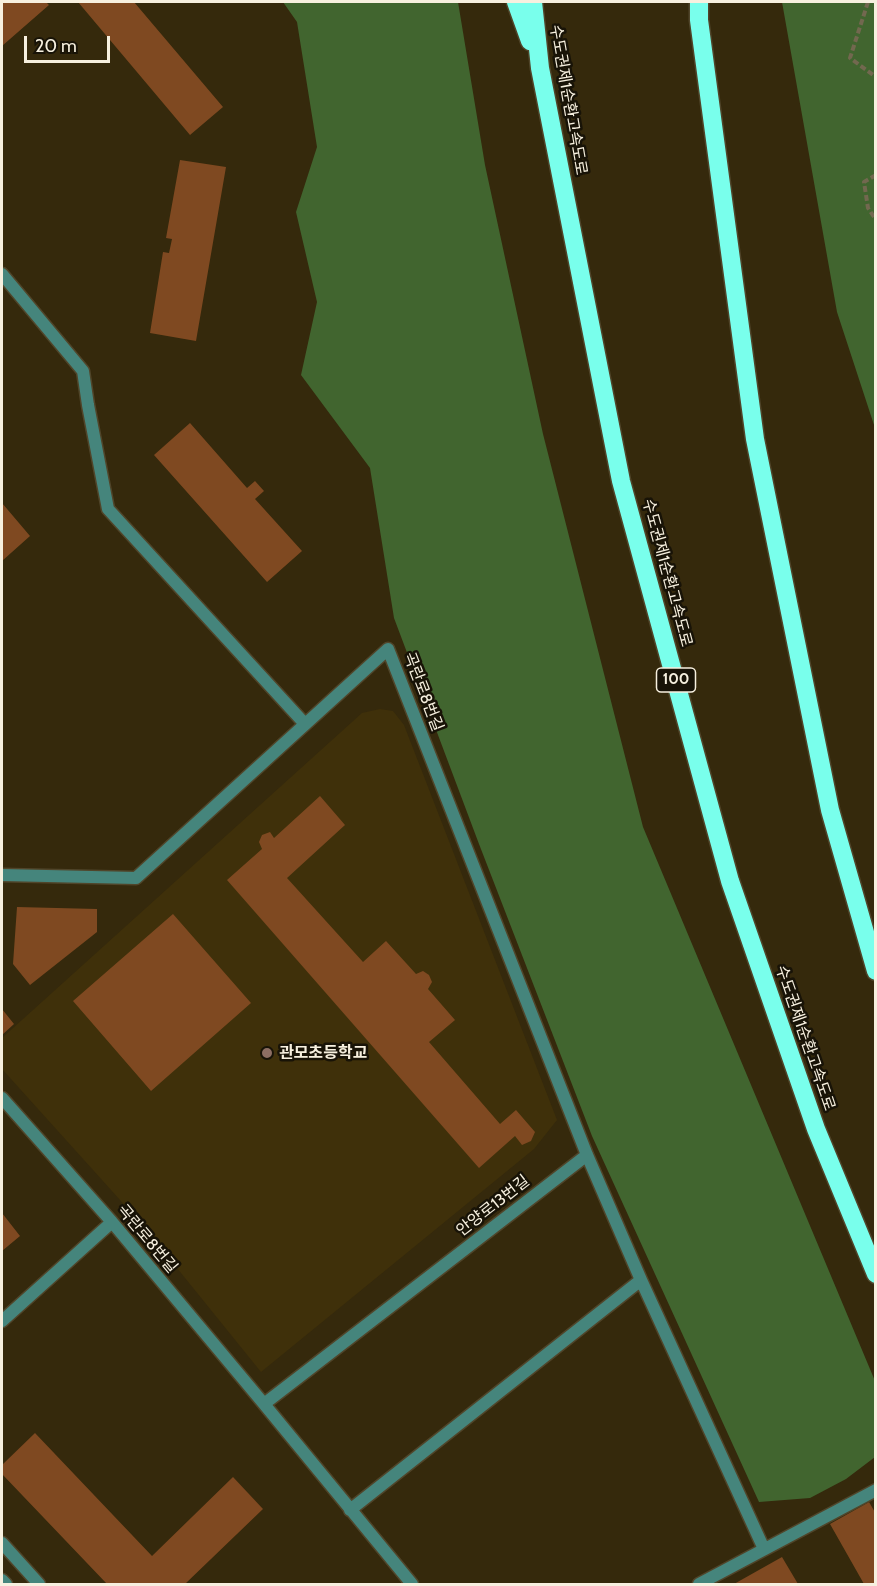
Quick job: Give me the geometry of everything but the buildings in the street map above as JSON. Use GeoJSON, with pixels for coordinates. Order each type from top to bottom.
{"type":"FeatureCollection","features":[{"type":"Feature","properties":{"kind":"highway"},"geometry":{"type":"LineString","coordinates":[[516,2],[540,68]]}},
{"type":"Feature","properties":{"kind":"highway","name":"수도권제1순환고속도로"},"geometry":{"type":"LineString","coordinates":[[533,2],[540,68],[621,481],[730,881],[816,1129],[876,1274]]}},
{"type":"Feature","properties":{"kind":"highway"},"geometry":{"type":"LineString","coordinates":[[699,2],[699,20],[755,439],[830,810],[876,971]]}},
{"type":"Feature","properties":{"kind":"street"},"geometry":{"type":"LineString","coordinates":[[2,274],[83,370],[108,509],[305,724]]}},
{"type":"Feature","properties":{"kind":"street","name":"곡란로8번길"},"geometry":{"type":"LineString","coordinates":[[2,875],[136,878],[388,649],[587,1155]]}},
{"type":"Feature","properties":{"kind":"street","name":"곡란로8번길"},"geometry":{"type":"LineString","coordinates":[[2,1098],[112,1222],[264,1404]]}},
{"type":"Feature","properties":{"kind":"street"},"geometry":{"type":"LineString","coordinates":[[587,1155],[641,1280],[764,1549]]}},
{"type":"Feature","properties":{"kind":"street","name":"안양로13번길"},"geometry":{"type":"LineString","coordinates":[[264,1404],[587,1155]]}},
{"type":"Feature","properties":{"kind":"street"},"geometry":{"type":"LineString","coordinates":[[2,1321],[112,1222]]}},
{"type":"Feature","properties":{"kind":"street"},"geometry":{"type":"LineString","coordinates":[[350,1510],[641,1280]]}},
{"type":"Feature","properties":{"kind":"street"},"geometry":{"type":"LineString","coordinates":[[264,1404],[412,1584]]}},
{"type":"Feature","properties":{"kind":"street"},"geometry":{"type":"LineString","coordinates":[[699,1584],[876,1490]]}},
{"type":"Feature","properties":{"kind":"street"},"geometry":{"type":"LineString","coordinates":[[2,1544],[39,1584]]}},
{"type":"Feature","properties":{"kind":"street"},"geometry":{"type":"LineString","coordinates":[[2,1580],[6,1584]]}},
{"type":"Feature","properties":{"kind":"path"},"geometry":{"type":"LineString","coordinates":[[868,2],[850,58],[876,76]]}},
{"type":"Feature","properties":{"kind":"path"},"geometry":{"type":"LineString","coordinates":[[876,175],[864,182],[868,208],[876,220]]}},
{"type":"Feature","properties":{"kind":"shaded area","name":"관모초등학교"},"geometry":{"type":"Polygon","coordinates":[[[380,709],[393,711],[404,725],[557,1120],[534,1149],[261,1372],[139,1221],[2,1069],[2,1038],[362,713],[380,709]]]}},
{"type":"Feature","properties":{"kind":"green space"},"geometry":{"type":"Polygon","coordinates":[[[283,2],[458,2],[485,165],[543,434],[643,827],[875,1381],[875,1457],[846,1479],[810,1498],[759,1502],[592,1136],[394,618],[370,468],[301,375],[317,302],[296,212],[317,147],[297,22],[283,2]]]}},
{"type":"Feature","properties":{"kind":"green space"},"geometry":{"type":"Polygon","coordinates":[[[782,2],[875,2],[875,428],[837,312],[782,2]]]}},
{"type":"Feature","properties":{"kind":"place","name":"관모초등학교"},"geometry":{"type":"Point","coordinates":[267,1053]}}]}
